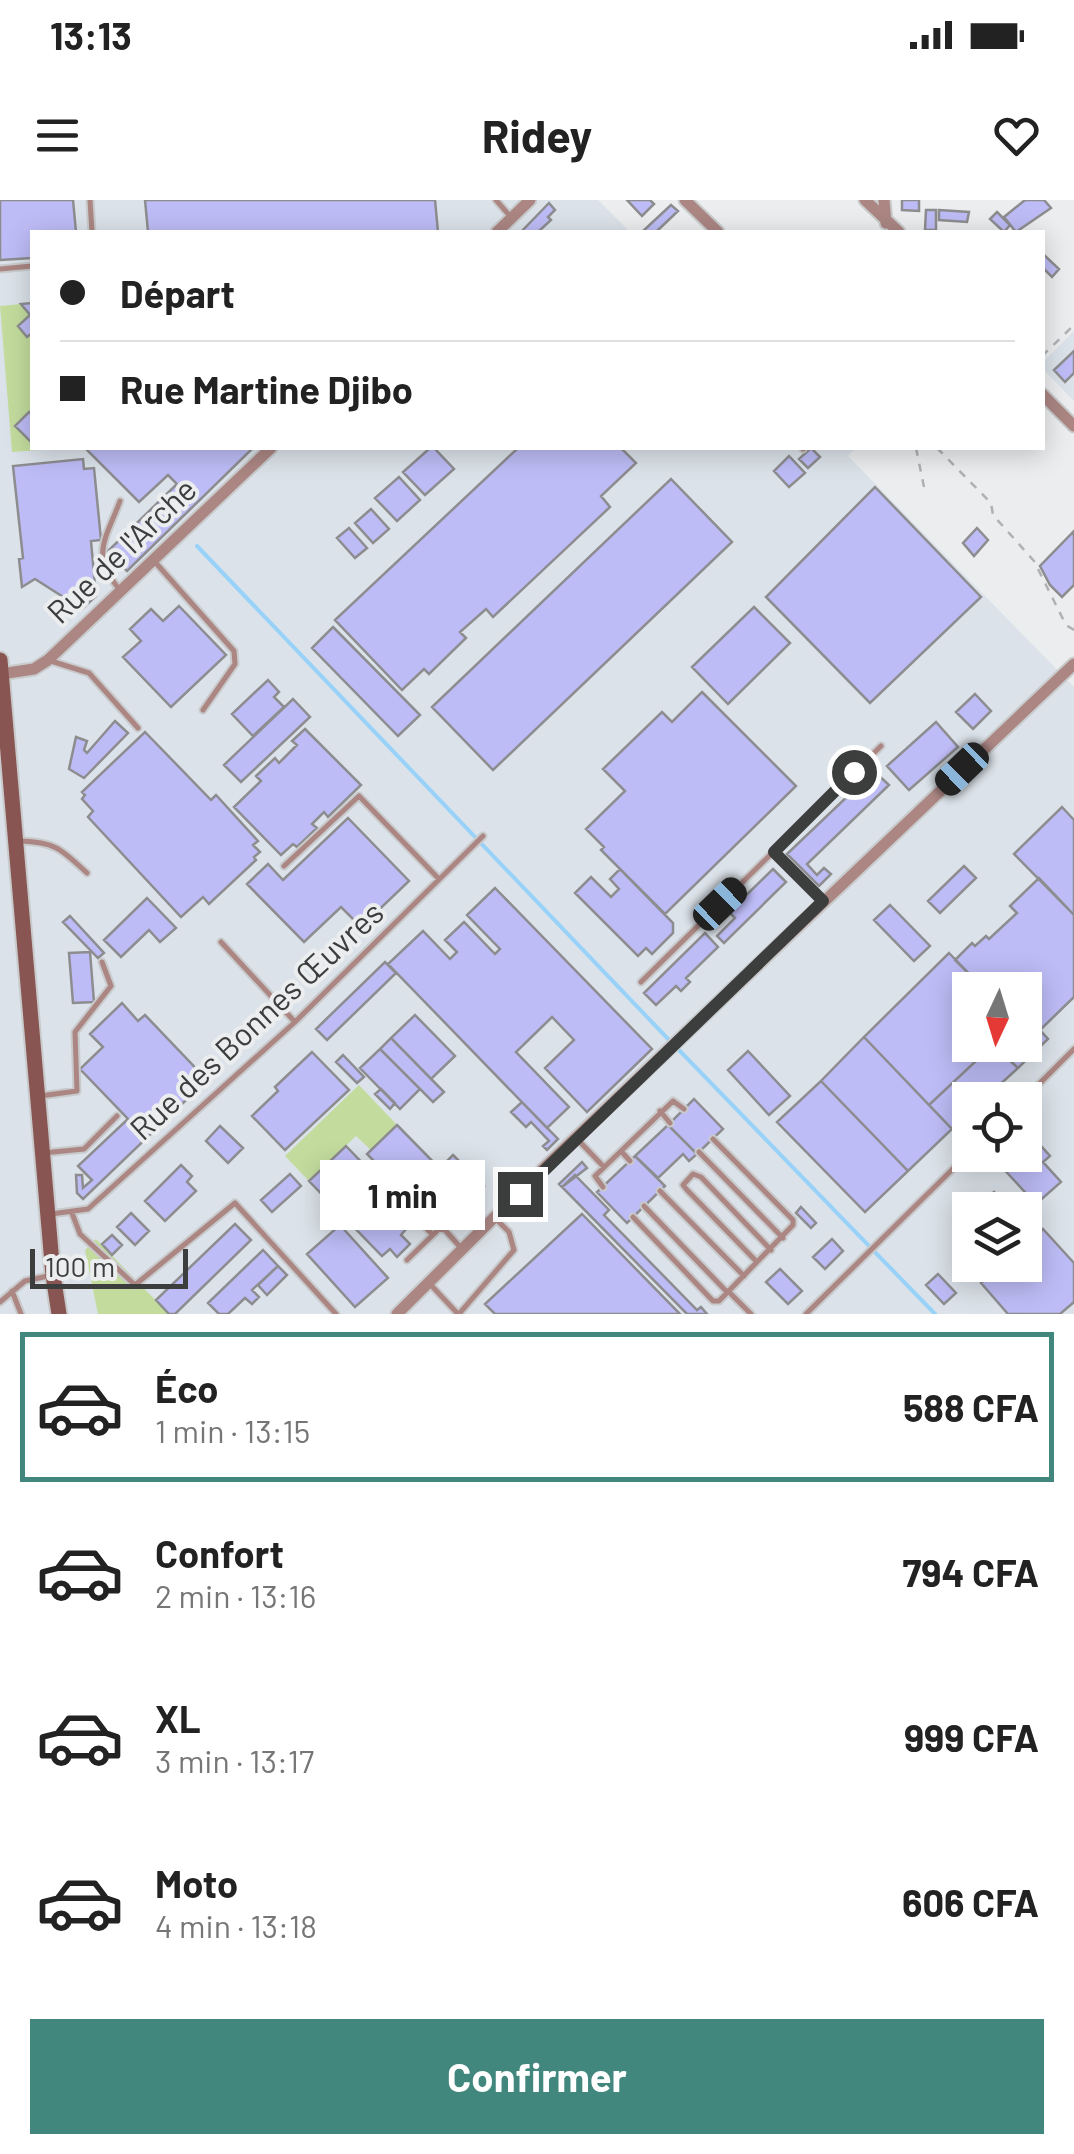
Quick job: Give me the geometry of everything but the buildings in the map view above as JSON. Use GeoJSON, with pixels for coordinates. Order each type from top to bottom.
{"type":"FeatureCollection","features":[{"type":"Feature","properties":{"kind":"main road"},"geometry":{"type":"LineString","coordinates":[[0,660],[59,1314]]}},
{"type":"Feature","properties":{"kind":"street"},"geometry":{"type":"LineString","coordinates":[[499,230],[530,200]]}},
{"type":"Feature","properties":{"kind":"street"},"geometry":{"type":"LineString","coordinates":[[685,200],[716,230]]}},
{"type":"Feature","properties":{"kind":"street"},"geometry":{"type":"LineString","coordinates":[[866,200],[887,228]]}},
{"type":"Feature","properties":{"kind":"street"},"geometry":{"type":"LineString","coordinates":[[884,200],[887,228]]}},
{"type":"Feature","properties":{"kind":"street"},"geometry":{"type":"LineString","coordinates":[[1045,397],[1074,426]]}},
{"type":"Feature","properties":{"kind":"street","name":"Rue de l'Arche"},"geometry":{"type":"LineString","coordinates":[[1,674],[34,669],[48,660],[269,450]]}},
{"type":"Feature","properties":{"kind":"street"},"geometry":{"type":"LineString","coordinates":[[397,1314],[1074,664]]}},
{"type":"Feature","properties":{"kind":"lane"},"geometry":{"type":"LineString","coordinates":[[90,200],[92,230]]}},
{"type":"Feature","properties":{"kind":"lane"},"geometry":{"type":"LineString","coordinates":[[496,200],[512,218]]}},
{"type":"Feature","properties":{"kind":"lane"},"geometry":{"type":"LineString","coordinates":[[0,269],[30,266]]}},
{"type":"Feature","properties":{"kind":"lane"},"geometry":{"type":"LineString","coordinates":[[120,502],[101,555],[104,570],[120,591]]}},
{"type":"Feature","properties":{"kind":"lane"},"geometry":{"type":"LineString","coordinates":[[153,560],[234,651],[235,664],[203,710]]}},
{"type":"Feature","properties":{"kind":"lane"},"geometry":{"type":"LineString","coordinates":[[48,660],[89,673],[138,728]]}},
{"type":"Feature","properties":{"kind":"lane"},"geometry":{"type":"LineString","coordinates":[[641,982],[881,746]]}},
{"type":"Feature","properties":{"kind":"lane"},"geometry":{"type":"LineString","coordinates":[[284,866],[359,796],[439,879]]}},
{"type":"Feature","properties":{"kind":"lane","name":"Rue des Bonnes Œuvres"},"geometry":{"type":"LineString","coordinates":[[72,1213],[88,1209],[295,1022],[482,836]]}},
{"type":"Feature","properties":{"kind":"lane"},"geometry":{"type":"LineString","coordinates":[[16,841],[46,842],[59,847],[87,872]]}},
{"type":"Feature","properties":{"kind":"lane"},"geometry":{"type":"LineString","coordinates":[[774,852],[823,901]]}},
{"type":"Feature","properties":{"kind":"lane"},"geometry":{"type":"LineString","coordinates":[[221,942],[295,1022]]}},
{"type":"Feature","properties":{"kind":"lane"},"geometry":{"type":"LineString","coordinates":[[38,1096],[77,1092],[75,1032],[111,986],[102,962]]}},
{"type":"Feature","properties":{"kind":"lane"},"geometry":{"type":"LineString","coordinates":[[1041,1082],[1074,1049]]}},
{"type":"Feature","properties":{"kind":"lane"},"geometry":{"type":"LineString","coordinates":[[603,1187],[594,1177],[660,1112],[673,1100],[684,1109]]}},
{"type":"Feature","properties":{"kind":"lane"},"geometry":{"type":"LineString","coordinates":[[660,1112],[670,1122]]}},
{"type":"Feature","properties":{"kind":"lane"},"geometry":{"type":"LineString","coordinates":[[43,1153],[84,1149],[116,1116]]}},
{"type":"Feature","properties":{"kind":"lane"},"geometry":{"type":"LineString","coordinates":[[576,1138],[614,1176]]}},
{"type":"Feature","properties":{"kind":"lane"},"geometry":{"type":"LineString","coordinates":[[632,1217],[713,1301],[719,1301],[794,1224],[713,1139]]}},
{"type":"Feature","properties":{"kind":"lane"},"geometry":{"type":"LineString","coordinates":[[621,1151],[630,1160]]}},
{"type":"Feature","properties":{"kind":"lane"},"geometry":{"type":"LineString","coordinates":[[700,1152],[783,1238]]}},
{"type":"Feature","properties":{"kind":"lane"},"geometry":{"type":"LineString","coordinates":[[806,1314],[952,1170]]}},
{"type":"Feature","properties":{"kind":"lane"},"geometry":{"type":"LineString","coordinates":[[758,1263],[686,1190],[685,1182],[693,1174],[701,1176],[771,1250]]}},
{"type":"Feature","properties":{"kind":"lane"},"geometry":{"type":"LineString","coordinates":[[660,1191],[744,1276]]}},
{"type":"Feature","properties":{"kind":"lane"},"geometry":{"type":"LineString","coordinates":[[392,1193],[432,1234]]}},
{"type":"Feature","properties":{"kind":"lane"},"geometry":{"type":"LineString","coordinates":[[48,1214],[72,1213],[80,1234],[135,1285],[234,1203],[336,1314]]}},
{"type":"Feature","properties":{"kind":"lane"},"geometry":{"type":"LineString","coordinates":[[644,1206],[751,1314]]}},
{"type":"Feature","properties":{"kind":"lane"},"geometry":{"type":"LineString","coordinates":[[429,1283],[458,1314],[514,1250],[509,1232],[495,1218]]}},
{"type":"Feature","properties":{"kind":"lane"},"geometry":{"type":"LineString","coordinates":[[407,1260],[442,1228],[463,1250]]}},
{"type":"Feature","properties":{"kind":"lane"},"geometry":{"type":"LineString","coordinates":[[0,1302],[25,1281],[53,1276]]}},
{"type":"Feature","properties":{"kind":"lane"},"geometry":{"type":"LineString","coordinates":[[12,1291],[21,1314]]}},
{"type":"Feature","properties":{"kind":"path"},"geometry":{"type":"LineString","coordinates":[[1045,353],[1074,325]]}},
{"type":"Feature","properties":{"kind":"path"},"geometry":{"type":"LineString","coordinates":[[916,450],[924,487]]}},
{"type":"Feature","properties":{"kind":"path"},"geometry":{"type":"LineString","coordinates":[[939,450],[990,503],[994,515],[1034,561],[1066,625],[1074,630]]}},
{"type":"Feature","properties":{"kind":"shaded area"},"geometry":{"type":"Polygon","coordinates":[[[0,200],[598,200],[628,230],[30,230],[30,450],[853,450],[848,456],[1074,687],[1074,1314],[0,1314],[0,200]]]}},
{"type":"Feature","properties":{"kind":"shaded area"},"geometry":{"type":"Polygon","coordinates":[[[1074,331],[1074,401],[1045,371],[1045,360],[1074,331]]]}},
{"type":"Feature","properties":{"kind":"green space"},"geometry":{"type":"Polygon","coordinates":[[[21,304],[30,315],[18,326],[27,336],[30,334],[30,413],[16,426],[30,441],[30,450],[40,450],[12,452],[0,306],[21,304]]]}},
{"type":"Feature","properties":{"kind":"green space"},"geometry":{"type":"Polygon","coordinates":[[[359,1085],[397,1125],[371,1150],[356,1136],[309,1181],[285,1156],[359,1085]]]}},
{"type":"Feature","properties":{"kind":"green space"},"geometry":{"type":"Polygon","coordinates":[[[96,1239],[169,1314],[98,1314],[85,1250],[96,1239]]]}},
{"type":"Feature","properties":{"kind":"waterway"},"geometry":{"type":"LineString","coordinates":[[197,546],[670,1041]]}},
{"type":"Feature","properties":{"kind":"waterway"},"geometry":{"type":"LineString","coordinates":[[677,1048],[935,1314]]}},
{"type":"Feature","properties":{"kind":"route"},"geometry":{"type":"LineString","coordinates":[[520,1194],[823,901],[774,852],[854,772]]}}]}
